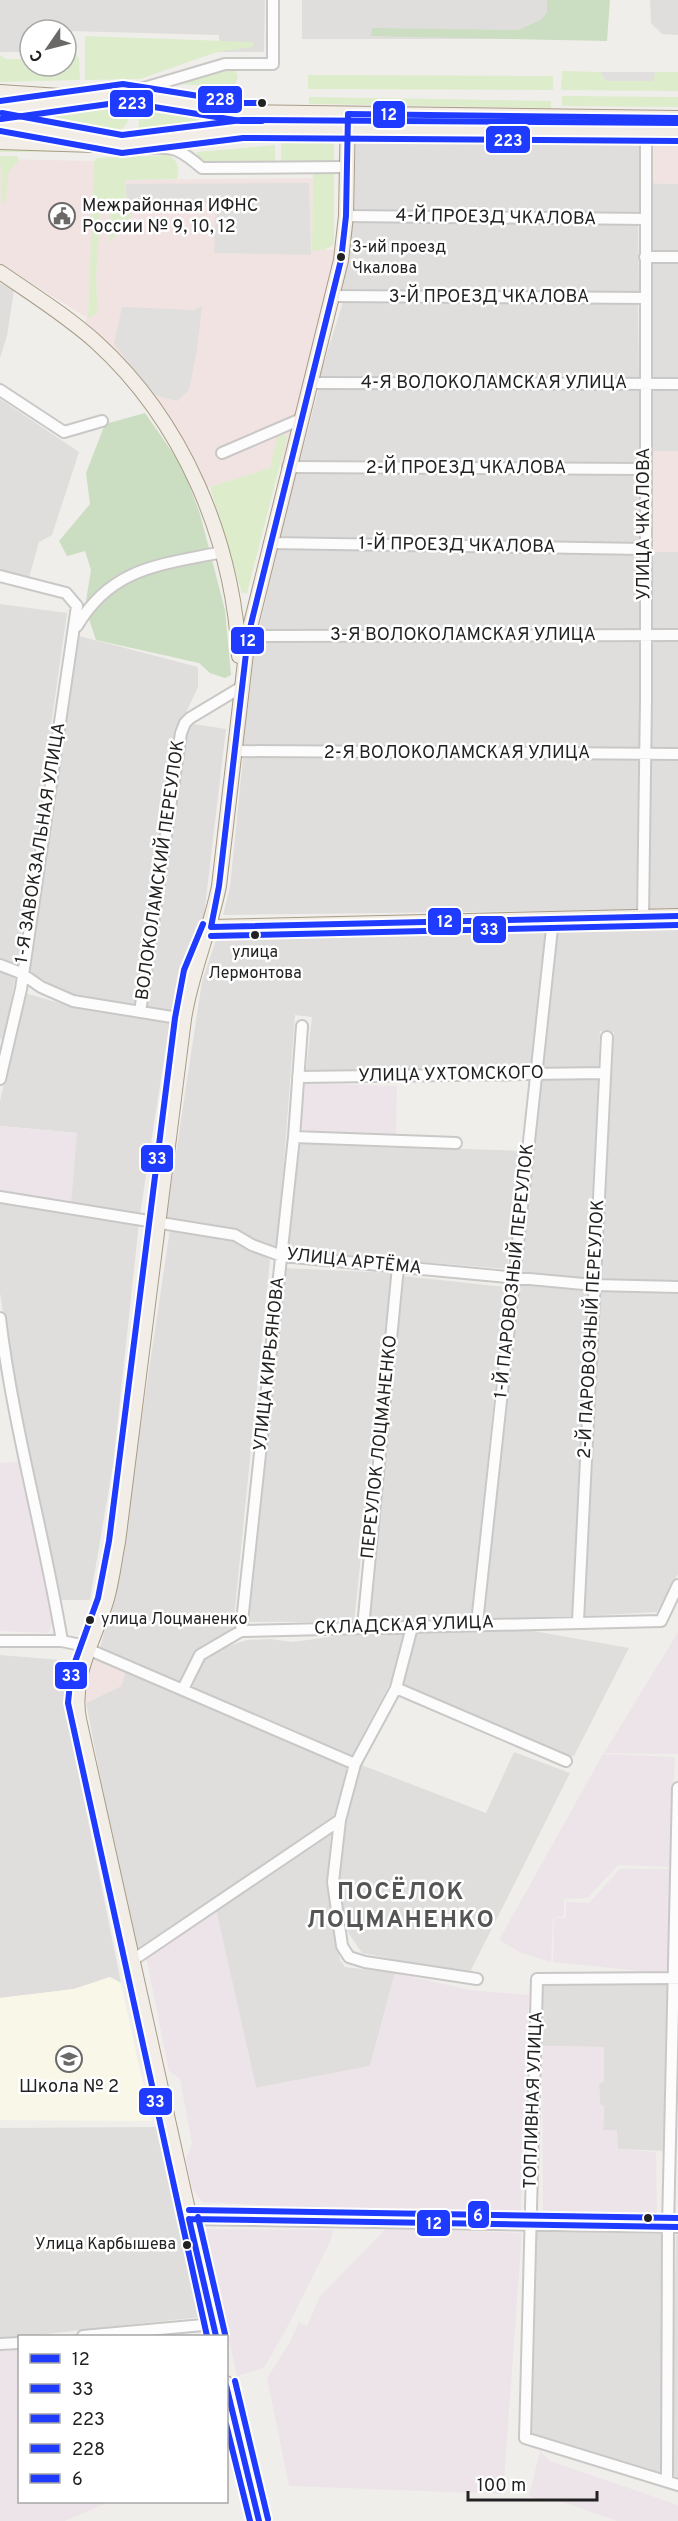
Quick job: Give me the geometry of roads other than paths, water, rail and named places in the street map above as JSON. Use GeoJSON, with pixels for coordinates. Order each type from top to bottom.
{"type":"FeatureCollection","features":[{"type":"Feature","properties":{"kind":"main road"},"geometry":{"type":"LineString","coordinates":[[0,92],[29,100]]}},
{"type":"Feature","properties":{"kind":"main road"},"geometry":{"type":"LineString","coordinates":[[0,110],[29,100],[83,98],[127,93],[242,112],[678,118]]}},
{"type":"Feature","properties":{"kind":"main road"},"geometry":{"type":"LineString","coordinates":[[239,694],[248,636],[341,260],[346,216],[348,114]]}},
{"type":"Feature","properties":{"kind":"main road"},"geometry":{"type":"LineString","coordinates":[[0,122],[122,144]]}},
{"type":"Feature","properties":{"kind":"main road"},"geometry":{"type":"LineString","coordinates":[[0,142],[61,146],[122,144],[242,129],[678,132]]}},
{"type":"Feature","properties":{"kind":"main road"},"geometry":{"type":"LineString","coordinates":[[0,272],[81,329],[131,379],[152,407],[189,467],[222,552],[236,619],[239,694],[236,751],[219,886],[210,927],[194,973],[184,1019],[116,1552],[107,1600],[88,1650],[78,1686],[78,1714],[215,2330]]}},
{"type":"Feature","properties":{"kind":"main road"},"geometry":{"type":"LineString","coordinates":[[210,927],[678,916]]}},
{"type":"Feature","properties":{"kind":"main road"},"geometry":{"type":"LineString","coordinates":[[228,2391],[259,2521]]}},
{"type":"Feature","properties":{"kind":"street"},"geometry":{"type":"LineString","coordinates":[[127,93],[225,64],[273,64],[273,0]]}},
{"type":"Feature","properties":{"kind":"street"},"geometry":{"type":"LineString","coordinates":[[177,78],[174,92],[182,102]]}},
{"type":"Feature","properties":{"kind":"street","name":"УЛИЦА ЧКАЛОВА"},"geometry":{"type":"LineString","coordinates":[[643,917],[646,132]]}},
{"type":"Feature","properties":{"kind":"street"},"geometry":{"type":"LineString","coordinates":[[122,144],[145,148],[170,146],[183,152],[202,168],[347,167]]}},
{"type":"Feature","properties":{"kind":"street","name":"4-Й ПРОЕЗД ЧКАЛОВА"},"geometry":{"type":"LineString","coordinates":[[346,216],[646,219]]}},
{"type":"Feature","properties":{"kind":"street"},"geometry":{"type":"LineString","coordinates":[[645,257],[678,257]]}},
{"type":"Feature","properties":{"kind":"street","name":"3-Й ПРОЕЗД ЧКАЛОВА"},"geometry":{"type":"LineString","coordinates":[[333,296],[645,298]]}},
{"type":"Feature","properties":{"kind":"street","name":"4-Я ВОЛОКОЛАМСКАЯ УЛИЦА"},"geometry":{"type":"LineString","coordinates":[[310,382],[678,384]]}},
{"type":"Feature","properties":{"kind":"street"},"geometry":{"type":"LineString","coordinates":[[0,390],[64,432],[102,421]]}},
{"type":"Feature","properties":{"kind":"street"},"geometry":{"type":"LineString","coordinates":[[222,453],[301,419]]}},
{"type":"Feature","properties":{"kind":"street","name":"2-Й ПРОЕЗД ЧКАЛОВА"},"geometry":{"type":"LineString","coordinates":[[288,467],[645,470]]}},
{"type":"Feature","properties":{"kind":"street","name":"1-Й ПРОЕЗД ЧКАЛОВА"},"geometry":{"type":"LineString","coordinates":[[270,543],[644,549]]}},
{"type":"Feature","properties":{"kind":"street"},"geometry":{"type":"LineString","coordinates":[[75,630],[88,606],[112,584],[136,572],[222,552]]}},
{"type":"Feature","properties":{"kind":"street","name":"1-Я ЗАВОКЗАЛЬНАЯ УЛИЦА"},"geometry":{"type":"LineString","coordinates":[[0,576],[66,593],[77,606],[21,973],[19,999],[0,1079]]}},
{"type":"Feature","properties":{"kind":"street","name":"3-Я ВОЛОКОЛАМСКАЯ УЛИЦА"},"geometry":{"type":"LineString","coordinates":[[248,636],[678,635]]}},
{"type":"Feature","properties":{"kind":"street","name":"ВОЛОКОЛАМСКИЙ ПЕРЕУЛОК"},"geometry":{"type":"LineString","coordinates":[[140,1012],[184,723],[239,694]]}},
{"type":"Feature","properties":{"kind":"street","name":"2-Я ВОЛОКОЛАМСКАЯ УЛИЦА"},"geometry":{"type":"LineString","coordinates":[[236,751],[678,754]]}},
{"type":"Feature","properties":{"kind":"street","name":"1-Й ПАРОВОЗНЫЙ ПЕРЕУЛОК"},"geometry":{"type":"LineString","coordinates":[[477,1623],[553,919]]}},
{"type":"Feature","properties":{"kind":"street"},"geometry":{"type":"LineString","coordinates":[[0,965],[21,973],[41,987],[72,1001],[184,1019]]}},
{"type":"Feature","properties":{"kind":"street","name":"УЛИЦА КИРЬЯНОВА"},"geometry":{"type":"LineString","coordinates":[[241,1631],[294,1137],[302,1026]]}},
{"type":"Feature","properties":{"kind":"street","name":"2-Й ПАРОВОЗНЫЙ ПЕРЕУЛОК"},"geometry":{"type":"LineString","coordinates":[[578,1621],[607,1037]]}},
{"type":"Feature","properties":{"kind":"street","name":"УЛИЦА УХТОМСКОГО"},"geometry":{"type":"LineString","coordinates":[[298,1077],[605,1073]]}},
{"type":"Feature","properties":{"kind":"street"},"geometry":{"type":"LineString","coordinates":[[294,1137],[456,1143]]}},
{"type":"Feature","properties":{"kind":"street","name":"УЛИЦА АРТЁМА"},"geometry":{"type":"LineString","coordinates":[[0,1197],[235,1235],[252,1245],[282,1256],[514,1279],[594,1285],[678,1287]]}},
{"type":"Feature","properties":{"kind":"street","name":"ПЕРЕУЛОК ЛОЦМАНЕНКО"},"geometry":{"type":"LineString","coordinates":[[363,1627],[398,1266]]}},
{"type":"Feature","properties":{"kind":"street"},"geometry":{"type":"LineString","coordinates":[[0,1318],[6,1371],[47,1555],[62,1641]]}},
{"type":"Feature","properties":{"kind":"street","name":"СКЛАДСКАЯ УЛИЦА"},"geometry":{"type":"LineString","coordinates":[[183,1689],[200,1655],[241,1631],[477,1623],[661,1621],[678,1585]]}},
{"type":"Feature","properties":{"kind":"street"},"geometry":{"type":"LineString","coordinates":[[412,1627],[396,1688],[355,1764],[340,1820],[333,1882],[342,1946],[349,1957],[365,1962],[477,1979]]}},
{"type":"Feature","properties":{"kind":"street"},"geometry":{"type":"LineString","coordinates":[[0,1641],[62,1641],[88,1650],[355,1764]]}},
{"type":"Feature","properties":{"kind":"street"},"geometry":{"type":"LineString","coordinates":[[396,1688],[566,1761]]}},
{"type":"Feature","properties":{"kind":"street"},"geometry":{"type":"LineString","coordinates":[[678,1788],[673,2227],[667,2480],[678,2485]]}},
{"type":"Feature","properties":{"kind":"street"},"geometry":{"type":"LineString","coordinates":[[134,1960],[340,1820]]}},
{"type":"Feature","properties":{"kind":"street","name":"ТОПЛИВНАЯ УЛИЦА"},"geometry":{"type":"LineString","coordinates":[[667,2480],[525,2438],[537,1979],[676,1978]]}},
{"type":"Feature","properties":{"kind":"street"},"geometry":{"type":"LineString","coordinates":[[189,2219],[673,2227]]}},
{"type":"Feature","properties":{"kind":"street"},"geometry":{"type":"LineString","coordinates":[[121,2335],[215,2330]]}},
{"type":"Feature","properties":{"kind":"street"},"geometry":{"type":"LineString","coordinates":[[0,2344],[18,2343]]}},
{"type":"Feature","properties":{"kind":"place","name":"Межрайонная ИФНС России № 9, 10, 12"},"geometry":{"type":"Point","coordinates":[62,216]}},
{"type":"Feature","properties":{"kind":"place","name":"3-ий проезд Чкалова"},"geometry":{"type":"Point","coordinates":[341,257]}},
{"type":"Feature","properties":{"kind":"place","name":"улица Лермонтова"},"geometry":{"type":"Point","coordinates":[255,935]}},
{"type":"Feature","properties":{"kind":"place","name":"улица Лоцманенко"},"geometry":{"type":"Point","coordinates":[90,1620]}},
{"type":"Feature","properties":{"kind":"place","name":"Школа № 2"},"geometry":{"type":"Point","coordinates":[69,2059]}},
{"type":"Feature","properties":{"kind":"place","name":"Улица Карбышева"},"geometry":{"type":"Point","coordinates":[187,2245]}},
{"type":"Feature","properties":{"kind":"district","name":"ПОСЁЛОК ЛОЦМАНЕНКО"},"geometry":{"type":"Point","coordinates":[401,1907]}}]}
